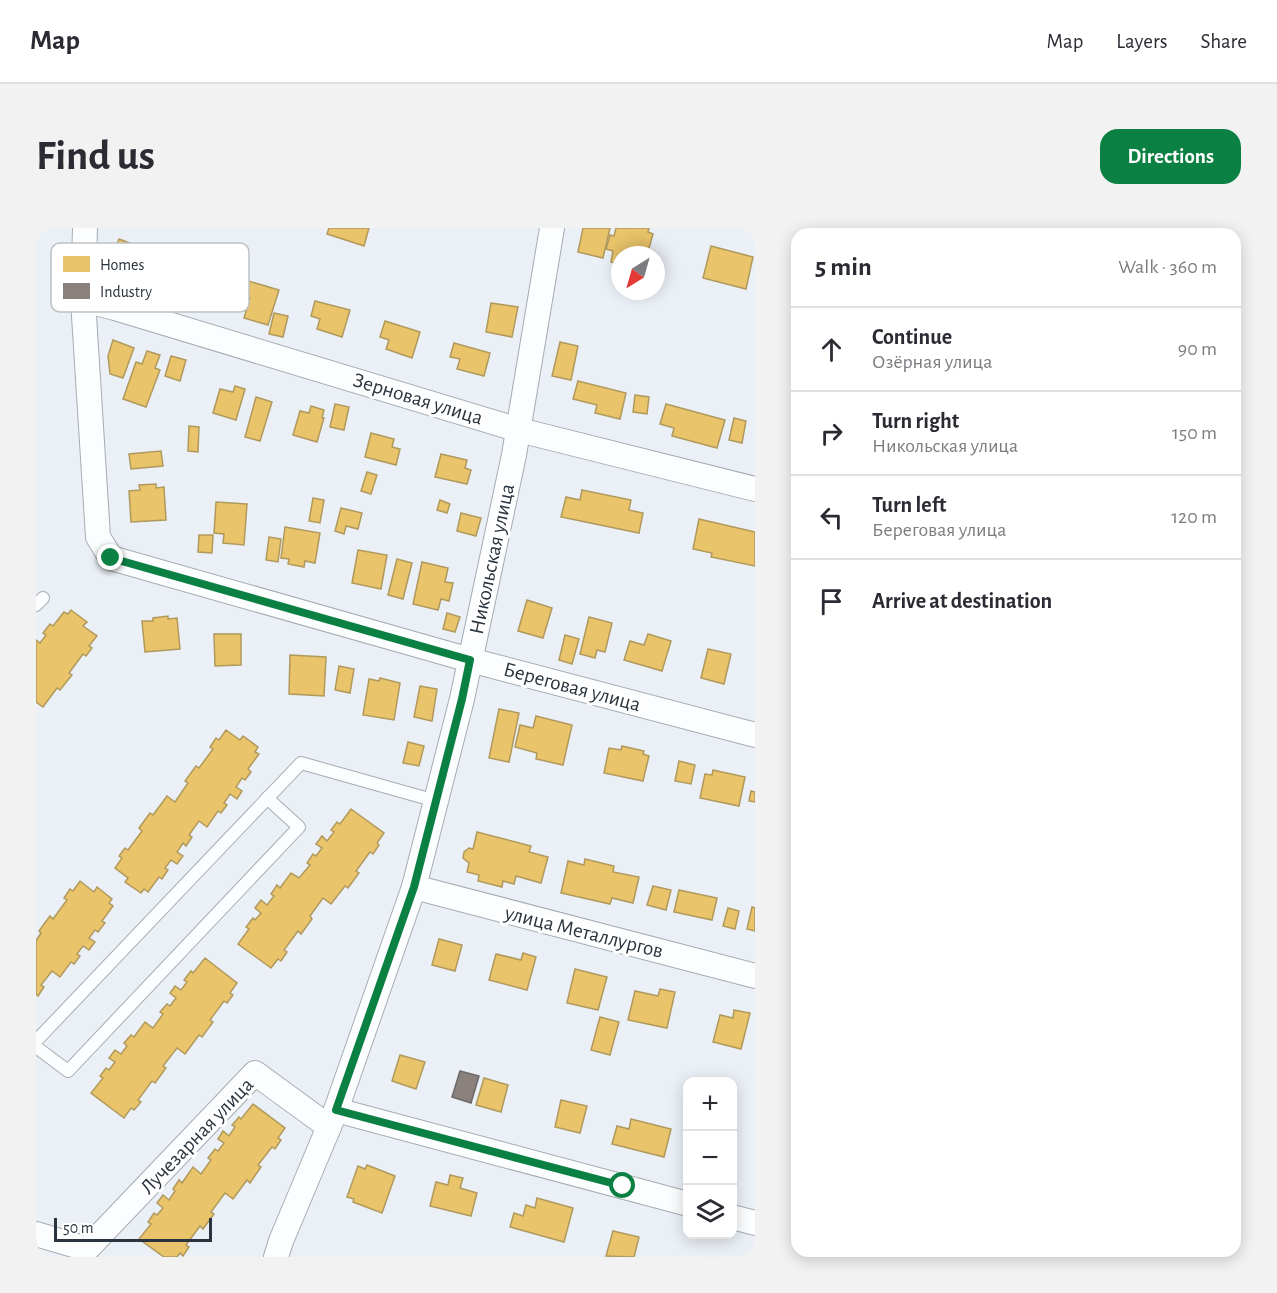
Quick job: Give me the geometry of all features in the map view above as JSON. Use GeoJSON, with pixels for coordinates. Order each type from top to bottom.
{"type":"FeatureCollection","features":[{"type":"Feature","properties":{"kind":"street"},"geometry":{"type":"LineString","coordinates":[[84,243],[85,228]]}},
{"type":"Feature","properties":{"kind":"street","name":"Никольская улица"},"geometry":{"type":"LineString","coordinates":[[276,1257],[333,1118],[414,887],[462,699],[519,430],[552,228]]}},
{"type":"Feature","properties":{"kind":"street","name":"Береговая улица"},"geometry":{"type":"LineString","coordinates":[[83,312],[98,537],[111,558],[470,660],[755,735]]}},
{"type":"Feature","properties":{"kind":"street","name":"Зерновая улица"},"geometry":{"type":"LineString","coordinates":[[127,312],[519,430],[755,489]]}},
{"type":"Feature","properties":{"kind":"street","name":"улица Металлургов"},"geometry":{"type":"LineString","coordinates":[[414,887],[755,976]]}},
{"type":"Feature","properties":{"kind":"street","name":"Лучезарная улица"},"geometry":{"type":"LineString","coordinates":[[36,1234],[87,1249],[255,1073],[333,1118]]}},
{"type":"Feature","properties":{"kind":"street"},"geometry":{"type":"LineString","coordinates":[[333,1118],[683,1203]]}},
{"type":"Feature","properties":{"kind":"street"},"geometry":{"type":"LineString","coordinates":[[737,1218],[755,1223]]}},
{"type":"Feature","properties":{"kind":"lane"},"geometry":{"type":"LineString","coordinates":[[36,1041],[301,763],[436,801]]}},
{"type":"Feature","properties":{"kind":"lane"},"geometry":{"type":"LineString","coordinates":[[36,1047],[68,1071],[299,827],[267,798]]}},
{"type":"Feature","properties":{"kind":"building: Homes"},"geometry":{"type":"Polygon","coordinates":[[[329,228],[369,228],[364,246],[327,234],[329,228]]]}},
{"type":"Feature","properties":{"kind":"building: Homes"},"geometry":{"type":"Polygon","coordinates":[[[583,228],[610,228],[603,258],[578,252],[583,228]]]}},
{"type":"Feature","properties":{"kind":"building: Homes"},"geometry":{"type":"Polygon","coordinates":[[[616,228],[649,228],[648,232],[653,234],[650,246],[611,246],[611,250],[606,249],[610,235],[614,236],[616,228]]]}},
{"type":"Feature","properties":{"kind":"building: Homes"},"geometry":{"type":"Polygon","coordinates":[[[119,239],[130,243],[118,243],[119,239]]]}},
{"type":"Feature","properties":{"kind":"building: Homes"},"geometry":{"type":"Polygon","coordinates":[[[711,246],[753,257],[746,289],[703,278],[711,246]]]}},
{"type":"Feature","properties":{"kind":"building: Homes"},"geometry":{"type":"Polygon","coordinates":[[[249,281],[279,290],[268,325],[244,318],[246,312],[249,312],[249,281]]]}},
{"type":"Feature","properties":{"kind":"building: Homes"},"geometry":{"type":"Polygon","coordinates":[[[315,301],[350,310],[342,337],[317,329],[320,319],[311,316],[315,301]]]}},
{"type":"Feature","properties":{"kind":"building: Homes"},"geometry":{"type":"Polygon","coordinates":[[[491,303],[518,307],[512,337],[486,332],[491,303]]]}},
{"type":"Feature","properties":{"kind":"building: Homes"},"geometry":{"type":"Polygon","coordinates":[[[274,313],[288,316],[283,337],[269,334],[274,313]]]}},
{"type":"Feature","properties":{"kind":"building: Homes"},"geometry":{"type":"Polygon","coordinates":[[[385,321],[420,332],[412,358],[386,349],[389,340],[380,337],[385,321]]]}},
{"type":"Feature","properties":{"kind":"building: Homes"},"geometry":{"type":"Polygon","coordinates":[[[113,340],[134,348],[123,378],[110,374],[108,356],[113,340]]]}},
{"type":"Feature","properties":{"kind":"building: Homes"},"geometry":{"type":"Polygon","coordinates":[[[560,342],[578,346],[571,380],[552,376],[560,342]]]}},
{"type":"Feature","properties":{"kind":"building: Homes"},"geometry":{"type":"Polygon","coordinates":[[[454,343],[490,353],[484,376],[457,369],[460,359],[450,357],[454,343]]]}},
{"type":"Feature","properties":{"kind":"building: Homes"},"geometry":{"type":"Polygon","coordinates":[[[147,351],[160,355],[155,368],[160,370],[146,407],[123,399],[136,362],[142,364],[147,351]]]}},
{"type":"Feature","properties":{"kind":"building: Homes"},"geometry":{"type":"Polygon","coordinates":[[[171,356],[186,360],[180,381],[165,376],[171,356]]]}},
{"type":"Feature","properties":{"kind":"building: Homes"},"geometry":{"type":"Polygon","coordinates":[[[578,381],[626,393],[620,419],[595,413],[597,405],[573,399],[578,381]]]}},
{"type":"Feature","properties":{"kind":"building: Homes"},"geometry":{"type":"Polygon","coordinates":[[[235,386],[245,389],[236,420],[213,413],[220,389],[233,392],[235,386]]]}},
{"type":"Feature","properties":{"kind":"building: Homes"},"geometry":{"type":"Polygon","coordinates":[[[635,395],[649,397],[647,414],[633,412],[635,395]]]}},
{"type":"Feature","properties":{"kind":"building: Homes"},"geometry":{"type":"Polygon","coordinates":[[[256,397],[272,402],[260,441],[245,437],[256,397]]]}},
{"type":"Feature","properties":{"kind":"building: Homes"},"geometry":{"type":"Polygon","coordinates":[[[335,404],[349,407],[344,430],[330,427],[335,404]]]}},
{"type":"Feature","properties":{"kind":"building: Homes"},"geometry":{"type":"Polygon","coordinates":[[[666,404],[725,420],[717,448],[672,436],[674,428],[660,424],[666,404]]]}},
{"type":"Feature","properties":{"kind":"building: Homes"},"geometry":{"type":"Polygon","coordinates":[[[311,406],[324,410],[317,442],[293,435],[300,411],[309,413],[311,406]]]}},
{"type":"Feature","properties":{"kind":"building: Homes"},"geometry":{"type":"Polygon","coordinates":[[[734,418],[746,421],[742,443],[729,440],[734,418]]]}},
{"type":"Feature","properties":{"kind":"building: Homes"},"geometry":{"type":"Polygon","coordinates":[[[189,426],[199,427],[198,452],[188,451],[189,426]]]}},
{"type":"Feature","properties":{"kind":"building: Homes"},"geometry":{"type":"Polygon","coordinates":[[[371,433],[394,439],[392,447],[400,449],[396,465],[365,457],[371,433]]]}},
{"type":"Feature","properties":{"kind":"building: Homes"},"geometry":{"type":"Polygon","coordinates":[[[161,451],[163,466],[131,469],[129,454],[161,451]]]}},
{"type":"Feature","properties":{"kind":"building: Homes"},"geometry":{"type":"Polygon","coordinates":[[[441,454],[467,460],[465,468],[471,470],[467,484],[435,477],[441,454]]]}},
{"type":"Feature","properties":{"kind":"building: Homes"},"geometry":{"type":"Polygon","coordinates":[[[367,472],[377,475],[371,494],[361,491],[367,472]]]}},
{"type":"Feature","properties":{"kind":"building: Homes"},"geometry":{"type":"Polygon","coordinates":[[[156,484],[156,488],[164,487],[166,520],[131,522],[129,491],[140,490],[139,485],[156,484]]]}},
{"type":"Feature","properties":{"kind":"building: Homes"},"geometry":{"type":"Polygon","coordinates":[[[582,490],[631,500],[629,510],[643,513],[639,533],[561,517],[566,497],[580,500],[582,490]]]}},
{"type":"Feature","properties":{"kind":"building: Homes"},"geometry":{"type":"Polygon","coordinates":[[[313,498],[324,500],[320,523],[309,521],[313,498]]]}},
{"type":"Feature","properties":{"kind":"building: Homes"},"geometry":{"type":"Polygon","coordinates":[[[440,500],[450,504],[447,513],[437,510],[440,500]]]}},
{"type":"Feature","properties":{"kind":"building: Homes"},"geometry":{"type":"Polygon","coordinates":[[[216,502],[247,504],[244,545],[223,543],[224,534],[214,533],[216,502]]]}},
{"type":"Feature","properties":{"kind":"building: Homes"},"geometry":{"type":"Polygon","coordinates":[[[341,508],[362,513],[358,529],[346,526],[344,534],[335,531],[341,508]]]}},
{"type":"Feature","properties":{"kind":"building: Homes"},"geometry":{"type":"Polygon","coordinates":[[[461,513],[481,518],[476,536],[457,531],[461,513]]]}},
{"type":"Feature","properties":{"kind":"building: Homes"},"geometry":{"type":"Polygon","coordinates":[[[699,519],[755,532],[755,566],[711,557],[712,553],[693,549],[699,519]]]}},
{"type":"Feature","properties":{"kind":"building: Homes"},"geometry":{"type":"Polygon","coordinates":[[[285,527],[320,533],[315,563],[305,561],[304,567],[288,564],[289,559],[281,558],[285,527]]]}},
{"type":"Feature","properties":{"kind":"building: Homes"},"geometry":{"type":"Polygon","coordinates":[[[199,535],[213,535],[212,553],[198,552],[199,535]]]}},
{"type":"Feature","properties":{"kind":"building: Homes"},"geometry":{"type":"Polygon","coordinates":[[[269,537],[281,539],[278,562],[266,560],[269,537]]]}},
{"type":"Feature","properties":{"kind":"building: Homes"},"geometry":{"type":"Polygon","coordinates":[[[358,550],[387,555],[381,589],[352,583],[358,550]]]}},
{"type":"Feature","properties":{"kind":"building: Homes"},"geometry":{"type":"Polygon","coordinates":[[[397,559],[412,563],[403,599],[388,595],[397,559]]]}},
{"type":"Feature","properties":{"kind":"building: Homes"},"geometry":{"type":"Polygon","coordinates":[[[422,562],[448,568],[445,582],[453,583],[449,601],[441,599],[438,610],[413,604],[422,562]]]}},
{"type":"Feature","properties":{"kind":"building: Homes"},"geometry":{"type":"Polygon","coordinates":[[[527,600],[552,608],[543,638],[518,631],[527,600]]]}},
{"type":"Feature","properties":{"kind":"building: Homes"},"geometry":{"type":"Polygon","coordinates":[[[71,610],[87,622],[83,626],[97,636],[89,646],[92,648],[86,656],[83,654],[69,673],[72,675],[60,690],[57,688],[43,707],[36,702],[36,640],[40,643],[46,635],[43,633],[50,624],[53,626],[64,612],[68,614],[71,610]]]}},
{"type":"Feature","properties":{"kind":"building: Homes"},"geometry":{"type":"Polygon","coordinates":[[[447,613],[460,617],[455,632],[443,629],[447,613]]]}},
{"type":"Feature","properties":{"kind":"building: Homes"},"geometry":{"type":"Polygon","coordinates":[[[168,616],[168,619],[177,618],[180,649],[145,652],[142,621],[153,621],[153,618],[168,616]]]}},
{"type":"Feature","properties":{"kind":"building: Homes"},"geometry":{"type":"Polygon","coordinates":[[[589,617],[612,623],[605,652],[597,650],[595,658],[580,654],[589,617]]]}},
{"type":"Feature","properties":{"kind":"building: Homes"},"geometry":{"type":"Polygon","coordinates":[[[214,634],[241,634],[241,665],[215,666],[214,634]]]}},
{"type":"Feature","properties":{"kind":"building: Homes"},"geometry":{"type":"Polygon","coordinates":[[[648,634],[671,641],[662,671],[624,660],[630,641],[644,645],[648,634]]]}},
{"type":"Feature","properties":{"kind":"building: Homes"},"geometry":{"type":"Polygon","coordinates":[[[565,635],[579,639],[572,664],[559,660],[565,635]]]}},
{"type":"Feature","properties":{"kind":"building: Homes"},"geometry":{"type":"Polygon","coordinates":[[[708,649],[731,654],[724,684],[701,678],[708,649]]]}},
{"type":"Feature","properties":{"kind":"building: Homes"},"geometry":{"type":"Polygon","coordinates":[[[290,655],[326,657],[324,696],[289,694],[290,655]]]}},
{"type":"Feature","properties":{"kind":"building: Homes"},"geometry":{"type":"Polygon","coordinates":[[[339,666],[354,669],[350,693],[335,690],[339,666]]]}},
{"type":"Feature","properties":{"kind":"building: Homes"},"geometry":{"type":"Polygon","coordinates":[[[380,678],[400,683],[394,720],[363,715],[369,679],[379,681],[380,678]]]}},
{"type":"Feature","properties":{"kind":"building: Homes"},"geometry":{"type":"Polygon","coordinates":[[[420,686],[437,689],[432,721],[414,717],[420,686]]]}},
{"type":"Feature","properties":{"kind":"building: Homes"},"geometry":{"type":"Polygon","coordinates":[[[499,709],[519,713],[509,762],[489,758],[499,709]]]}},
{"type":"Feature","properties":{"kind":"building: Homes"},"geometry":{"type":"Polygon","coordinates":[[[536,716],[572,725],[563,765],[536,759],[537,753],[515,747],[520,725],[533,728],[536,716]]]}},
{"type":"Feature","properties":{"kind":"building: Homes"},"geometry":{"type":"Polygon","coordinates":[[[226,730],[240,740],[243,736],[258,747],[255,752],[259,754],[248,769],[251,772],[245,780],[242,778],[236,787],[242,791],[237,799],[230,794],[224,803],[227,805],[221,813],[218,811],[207,827],[199,821],[189,835],[192,837],[186,846],[183,843],[177,852],[183,856],[177,864],[171,860],[165,868],[168,870],[162,879],[159,877],[148,892],[144,889],[141,893],[125,882],[128,878],[115,868],[122,858],[119,856],[125,848],[128,850],[142,831],[139,828],[150,813],[153,815],[167,796],[175,802],[188,783],[185,781],[196,766],[199,768],[213,749],[210,747],[216,738],[219,740],[226,730]]]}},
{"type":"Feature","properties":{"kind":"building: Homes"},"geometry":{"type":"Polygon","coordinates":[[[408,742],[424,746],[419,766],[403,763],[408,742]]]}},
{"type":"Feature","properties":{"kind":"building: Homes"},"geometry":{"type":"Polygon","coordinates":[[[622,746],[644,751],[643,754],[649,756],[643,781],[604,773],[609,748],[621,750],[622,746]]]}},
{"type":"Feature","properties":{"kind":"building: Homes"},"geometry":{"type":"Polygon","coordinates":[[[679,761],[695,765],[691,784],[675,781],[679,761]]]}},
{"type":"Feature","properties":{"kind":"building: Homes"},"geometry":{"type":"Polygon","coordinates":[[[713,770],[745,777],[739,806],[700,798],[705,774],[712,775],[713,770]]]}},
{"type":"Feature","properties":{"kind":"building: Homes"},"geometry":{"type":"Polygon","coordinates":[[[751,791],[755,792],[755,802],[749,801],[751,791]]]}},
{"type":"Feature","properties":{"kind":"building: Homes"},"geometry":{"type":"Polygon","coordinates":[[[351,809],[384,833],[377,843],[379,845],[373,854],[370,852],[356,871],[359,873],[348,888],[345,886],[331,904],[323,898],[301,934],[298,931],[284,950],[287,952],[281,961],[278,959],[271,968],[238,944],[249,929],[246,927],[253,918],[255,920],[261,913],[255,908],[261,900],[267,905],[274,896],[271,894],[277,885],[280,888],[291,873],[299,878],[310,865],[307,863],[313,854],[316,856],[322,848],[316,844],[322,836],[327,841],[334,832],[331,830],[337,822],[340,824],[351,809]]]}},
{"type":"Feature","properties":{"kind":"building: Homes"},"geometry":{"type":"Polygon","coordinates":[[[477,832],[531,846],[529,852],[548,857],[541,883],[516,876],[514,884],[503,881],[502,887],[478,881],[479,875],[467,872],[469,863],[463,858],[464,852],[469,848],[473,849],[477,832]]]}},
{"type":"Feature","properties":{"kind":"building: Homes"},"geometry":{"type":"Polygon","coordinates":[[[585,859],[614,866],[613,872],[639,877],[633,903],[612,898],[610,904],[561,893],[568,861],[584,865],[585,859]]]}},
{"type":"Feature","properties":{"kind":"building: Homes"},"geometry":{"type":"Polygon","coordinates":[[[80,881],[94,892],[97,887],[112,899],[109,903],[113,906],[102,921],[105,923],[89,938],[95,942],[89,950],[83,946],[77,954],[80,956],[74,964],[71,962],[60,977],[52,971],[41,985],[44,987],[38,996],[36,994],[36,941],[41,933],[39,931],[50,916],[53,919],[67,900],[64,898],[70,889],[73,891],[80,881]]]}},
{"type":"Feature","properties":{"kind":"building: Homes"},"geometry":{"type":"Polygon","coordinates":[[[653,886],[671,890],[666,910],[647,905],[653,886]]]}},
{"type":"Feature","properties":{"kind":"building: Homes"},"geometry":{"type":"Polygon","coordinates":[[[679,890],[717,898],[712,920],[674,912],[679,890]]]}},
{"type":"Feature","properties":{"kind":"building: Homes"},"geometry":{"type":"Polygon","coordinates":[[[752,907],[755,908],[755,931],[747,929],[752,907]]]}},
{"type":"Feature","properties":{"kind":"building: Homes"},"geometry":{"type":"Polygon","coordinates":[[[728,908],[739,911],[735,929],[723,926],[728,908]]]}},
{"type":"Feature","properties":{"kind":"building: Homes"},"geometry":{"type":"Polygon","coordinates":[[[439,939],[462,945],[455,971],[432,965],[439,939]]]}},
{"type":"Feature","properties":{"kind":"building: Homes"},"geometry":{"type":"Polygon","coordinates":[[[523,953],[536,957],[527,990],[489,980],[496,954],[521,960],[523,953]]]}},
{"type":"Feature","properties":{"kind":"building: Homes"},"geometry":{"type":"Polygon","coordinates":[[[205,958],[237,983],[230,993],[233,995],[227,1003],[224,1001],[210,1020],[213,1022],[202,1037],[199,1035],[185,1054],[177,1048],[163,1066],[166,1068],[155,1083],[152,1081],[138,1100],[141,1102],[134,1110],[131,1108],[124,1118],[91,1093],[103,1078],[100,1076],[106,1068],[109,1070],[115,1062],[109,1058],[115,1050],[121,1054],[127,1046],[124,1043],[131,1035],[134,1037],[145,1022],[153,1028],[163,1014],[160,1012],[167,1004],[170,1006],[176,998],[170,993],[175,986],[181,990],[187,982],[184,980],[205,958]]]}},
{"type":"Feature","properties":{"kind":"building: Homes"},"geometry":{"type":"Polygon","coordinates":[[[575,969],[607,977],[598,1010],[567,1003],[575,969]]]}},
{"type":"Feature","properties":{"kind":"building: Homes"},"geometry":{"type":"Polygon","coordinates":[[[660,989],[675,992],[667,1028],[628,1020],[635,991],[658,996],[660,989]]]}},
{"type":"Feature","properties":{"kind":"building: Homes"},"geometry":{"type":"Polygon","coordinates":[[[734,1010],[750,1013],[741,1049],[713,1042],[720,1015],[733,1018],[734,1010]]]}},
{"type":"Feature","properties":{"kind":"building: Homes"},"geometry":{"type":"Polygon","coordinates":[[[600,1017],[619,1022],[610,1055],[591,1050],[600,1017]]]}},
{"type":"Feature","properties":{"kind":"building: Homes"},"geometry":{"type":"Polygon","coordinates":[[[400,1055],[425,1062],[416,1089],[392,1081],[400,1055]]]}},
{"type":"Feature","properties":{"kind":"building: Homes"},"geometry":{"type":"Polygon","coordinates":[[[484,1078],[508,1085],[501,1112],[476,1105],[484,1078]]]}},
{"type":"Feature","properties":{"kind":"building: Homes"},"geometry":{"type":"Polygon","coordinates":[[[561,1100],[587,1106],[580,1133],[555,1127],[561,1100]]]}},
{"type":"Feature","properties":{"kind":"building: Homes"},"geometry":{"type":"Polygon","coordinates":[[[253,1104],[285,1128],[278,1138],[281,1140],[275,1149],[272,1147],[258,1165],[261,1167],[250,1183],[247,1180],[233,1199],[225,1193],[211,1212],[214,1214],[203,1229],[200,1226],[186,1245],[189,1247],[183,1256],[180,1253],[177,1257],[164,1257],[139,1239],[151,1224],[148,1222],[154,1213],[157,1215],[163,1208],[157,1203],[163,1195],[169,1200],[179,1180],[182,1183],[193,1167],[201,1174],[211,1160],[208,1158],[224,1143],[218,1139],[223,1131],[229,1136],[235,1127],[232,1125],[239,1117],[241,1119],[253,1104]]]}},
{"type":"Feature","properties":{"kind":"building: Homes"},"geometry":{"type":"Polygon","coordinates":[[[631,1119],[671,1129],[664,1157],[612,1144],[617,1126],[629,1129],[631,1119]]]}},
{"type":"Feature","properties":{"kind":"building: Homes"},"geometry":{"type":"Polygon","coordinates":[[[367,1165],[395,1176],[382,1213],[353,1202],[354,1199],[347,1197],[358,1166],[365,1169],[367,1165]]]}},
{"type":"Feature","properties":{"kind":"building: Homes"},"geometry":{"type":"Polygon","coordinates":[[[450,1175],[463,1178],[460,1188],[477,1193],[471,1216],[430,1206],[436,1182],[448,1185],[450,1175]]]}},
{"type":"Feature","properties":{"kind":"building: Homes"},"geometry":{"type":"Polygon","coordinates":[[[537,1198],[573,1208],[564,1242],[510,1227],[514,1213],[523,1216],[526,1205],[535,1208],[537,1198]]]}},
{"type":"Feature","properties":{"kind":"building: Homes"},"geometry":{"type":"Polygon","coordinates":[[[613,1231],[639,1237],[634,1257],[606,1256],[613,1231]]]}},
{"type":"Feature","properties":{"kind":"building: Industry"},"geometry":{"type":"Polygon","coordinates":[[[460,1071],[479,1076],[471,1103],[452,1097],[460,1071]]]}},
{"type":"Feature","properties":{"kind":"route"},"geometry":{"type":"LineString","coordinates":[[111,558],[470,660],[414,887],[336,1110],[623,1186]]}}]}
